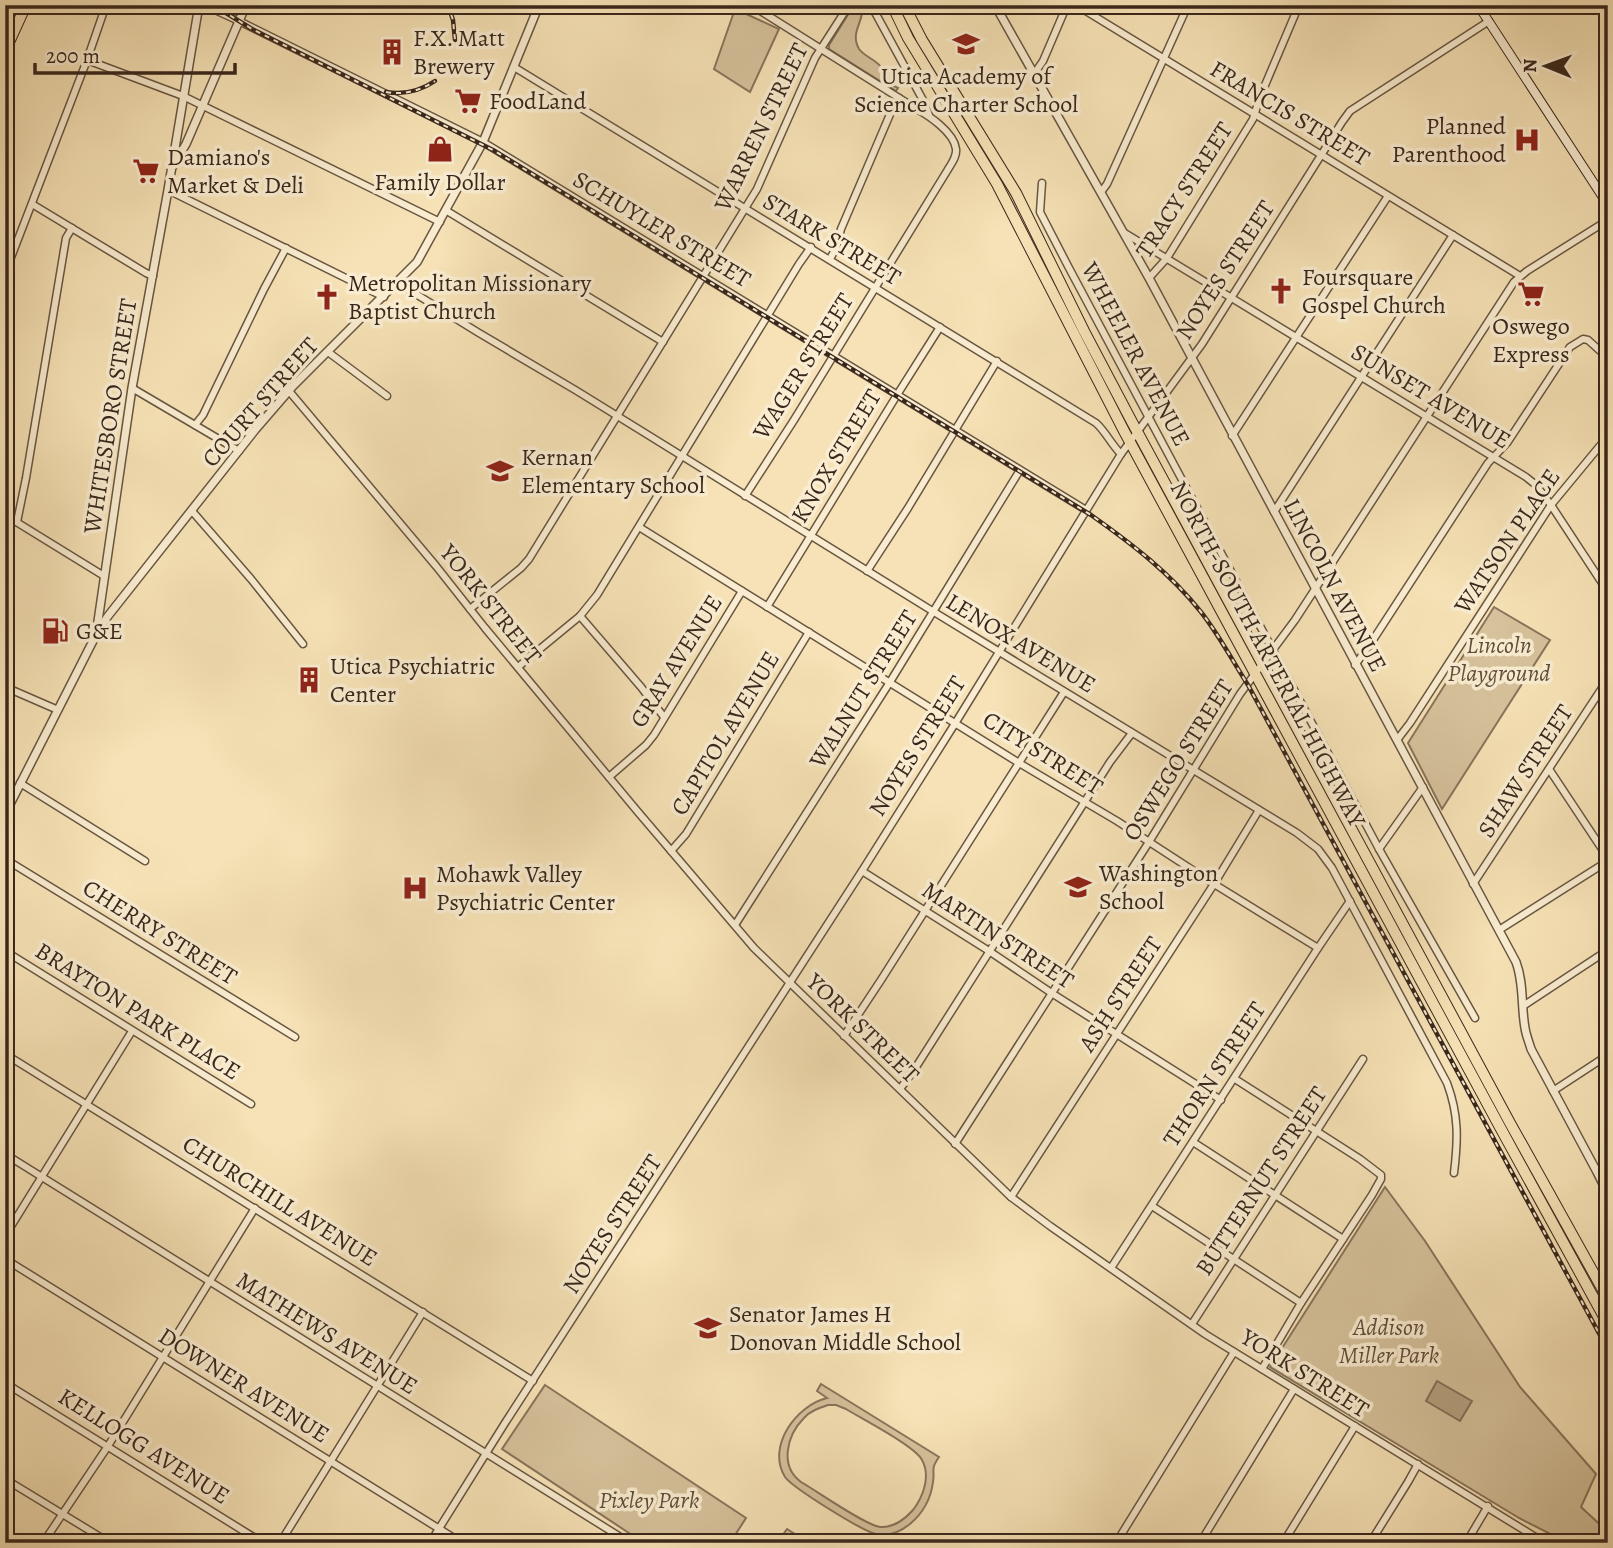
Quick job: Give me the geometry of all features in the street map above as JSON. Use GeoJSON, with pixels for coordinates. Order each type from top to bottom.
{"type":"FeatureCollection","features":[{"type":"Feature","properties":{"kind":"main road"},"geometry":{"type":"LineString","coordinates":[[5,51],[26,5]]}},
{"type":"Feature","properties":{"kind":"main road","name":"NORTH-SOUTH ARTERIAL HIGHWAY"},"geometry":{"type":"LineString","coordinates":[[891,5],[908,38],[997,184],[1130,442],[1608,1324]]}},
{"type":"Feature","properties":{"kind":"main road","name":"NORTH-SOUTH ARTERIAL HIGHWAY"},"geometry":{"type":"LineString","coordinates":[[904,5],[922,40],[1016,193],[1084,331],[1510,1123],[1608,1299]]}},
{"type":"Feature","properties":{"kind":"main road"},"geometry":{"type":"LineString","coordinates":[[1478,5],[1608,205]]}},
{"type":"Feature","properties":{"kind":"street"},"geometry":{"type":"LineString","coordinates":[[5,273],[106,5]]}},
{"type":"Feature","properties":{"kind":"street","name":"SCHUYLER STREET"},"geometry":{"type":"LineString","coordinates":[[202,5],[483,142],[1086,510]]}},
{"type":"Feature","properties":{"kind":"street","name":"WHITESBORO STREET"},"geometry":{"type":"LineString","coordinates":[[5,814],[96,635],[132,388],[183,96],[202,5]]}},
{"type":"Feature","properties":{"kind":"street"},"geometry":{"type":"LineString","coordinates":[[171,170],[186,144],[246,5]]}},
{"type":"Feature","properties":{"kind":"street","name":"COURT STREET"},"geometry":{"type":"LineString","coordinates":[[96,635],[108,616],[289,391],[417,262],[483,142],[539,5]]}},
{"type":"Feature","properties":{"kind":"street"},"geometry":{"type":"LineString","coordinates":[[751,5],[763,8],[821,48],[929,115]]}},
{"type":"Feature","properties":{"kind":"street","name":"WARREN STREET"},"geometry":{"type":"LineString","coordinates":[[470,609],[529,559],[745,208],[821,48],[849,5]]}},
{"type":"Feature","properties":{"kind":"street"},"geometry":{"type":"LineString","coordinates":[[871,5],[929,115]]}},
{"type":"Feature","properties":{"kind":"street","name":"LINCOLN AVENUE"},"geometry":{"type":"LineString","coordinates":[[995,5],[1149,278],[1516,962],[1520,972],[1525,1029],[1531,1049],[1608,1194]]}},
{"type":"Feature","properties":{"kind":"street"},"geometry":{"type":"LineString","coordinates":[[1034,74],[1047,54],[1067,5]]}},
{"type":"Feature","properties":{"kind":"street","name":"FRANCIS STREET"},"geometry":{"type":"LineString","coordinates":[[1076,5],[1520,276]]}},
{"type":"Feature","properties":{"kind":"street"},"geometry":{"type":"LineString","coordinates":[[1101,192],[1188,5]]}},
{"type":"Feature","properties":{"kind":"street","name":"TRACY STREET"},"geometry":{"type":"LineString","coordinates":[[1149,278],[1167,258],[1241,140],[1299,5]]}},
{"type":"Feature","properties":{"kind":"street","name":"NOYES STREET"},"geometry":{"type":"LineString","coordinates":[[430,1543],[862,871],[1121,454],[1191,359],[1350,111],[1489,21]]}},
{"type":"Feature","properties":{"kind":"street"},"geometry":{"type":"LineString","coordinates":[[87,60],[183,96],[440,222]]}},
{"type":"Feature","properties":{"kind":"street","name":"STARK STREET"},"geometry":{"type":"LineString","coordinates":[[514,67],[1096,423],[1121,454]]}},
{"type":"Feature","properties":{"kind":"street"},"geometry":{"type":"LineString","coordinates":[[830,259],[886,123],[899,98]]}},
{"type":"Feature","properties":{"kind":"street","name":"WAGER STREET"},"geometry":{"type":"LineString","coordinates":[[745,496],[955,156],[954,144],[929,115]]}},
{"type":"Feature","properties":{"kind":"street","name":"WHEELER AVENUE"},"geometry":{"type":"LineString","coordinates":[[1042,183],[1040,212],[1379,849],[1475,1018]]}},
{"type":"Feature","properties":{"kind":"street"},"geometry":{"type":"LineString","coordinates":[[168,190],[384,297]]}},
{"type":"Feature","properties":{"kind":"street"},"geometry":{"type":"LineString","coordinates":[[1232,436],[1388,196]]}},
{"type":"Feature","properties":{"kind":"street"},"geometry":{"type":"LineString","coordinates":[[32,204],[153,276]]}},
{"type":"Feature","properties":{"kind":"street"},"geometry":{"type":"LineString","coordinates":[[447,211],[663,342]]}},
{"type":"Feature","properties":{"kind":"street","name":"OSWEGO STREET"},"geometry":{"type":"LineString","coordinates":[[955,1144],[1053,994],[1241,694],[1315,589],[1514,282],[1608,220]]}},
{"type":"Feature","properties":{"kind":"street"},"geometry":{"type":"LineString","coordinates":[[17,522],[66,238],[72,228]]}},
{"type":"Feature","properties":{"kind":"street","name":"SUNSET AVENUE"},"geometry":{"type":"LineString","coordinates":[[1123,232],[1526,477],[1536,485],[1551,505],[1608,592]]}},
{"type":"Feature","properties":{"kind":"street"},"geometry":{"type":"LineString","coordinates":[[1274,513],[1453,235]]}},
{"type":"Feature","properties":{"kind":"street"},"geometry":{"type":"LineString","coordinates":[[518,667],[580,616],[597,595],[811,247]]}},
{"type":"Feature","properties":{"kind":"street"},"geometry":{"type":"LineString","coordinates":[[195,425],[203,415],[286,248]]}},
{"type":"Feature","properties":{"kind":"street","name":"LENOX AVENUE"},"geometry":{"type":"LineString","coordinates":[[398,283],[1297,833],[1318,849],[1332,868],[1447,1083],[1457,1117],[1458,1145],[1454,1173]]}},
{"type":"Feature","properties":{"kind":"street","name":"KNOX STREET"},"geometry":{"type":"LineString","coordinates":[[767,607],[940,327]]}},
{"type":"Feature","properties":{"kind":"street"},"geometry":{"type":"LineString","coordinates":[[1355,665],[1488,463],[1507,443],[1570,347],[1575,342],[1588,340],[1608,358]]}},
{"type":"Feature","properties":{"kind":"street"},"geometry":{"type":"LineString","coordinates":[[328,352],[387,396]]}},
{"type":"Feature","properties":{"kind":"street"},"geometry":{"type":"LineString","coordinates":[[867,571],[997,361]]}},
{"type":"Feature","properties":{"kind":"street"},"geometry":{"type":"LineString","coordinates":[[132,388],[239,451]]}},
{"type":"Feature","properties":{"kind":"street","name":"YORK STREET"},"geometry":{"type":"LineString","coordinates":[[289,391],[754,948],[1011,1197],[1234,1352],[1545,1543]]}},
{"type":"Feature","properties":{"kind":"street","name":"WATSON PLACE"},"geometry":{"type":"LineString","coordinates":[[1397,740],[1551,505],[1608,436]]}},
{"type":"Feature","properties":{"kind":"street","name":"WALNUT STREET"},"geometry":{"type":"LineString","coordinates":[[735,925],[890,682],[1020,470]]}},
{"type":"Feature","properties":{"kind":"street"},"geometry":{"type":"LineString","coordinates":[[192,511],[303,644]]}},
{"type":"Feature","properties":{"kind":"street"},"geometry":{"type":"LineString","coordinates":[[5,515],[104,576]]}},
{"type":"Feature","properties":{"kind":"street","name":"CITY STREET"},"geometry":{"type":"LineString","coordinates":[[639,527],[1318,948]]}},
{"type":"Feature","properties":{"kind":"street","name":"GRAY AVENUE"},"geometry":{"type":"LineString","coordinates":[[609,776],[646,745],[742,591]]}},
{"type":"Feature","properties":{"kind":"street"},"geometry":{"type":"LineString","coordinates":[[580,616],[664,717]]}},
{"type":"Feature","properties":{"kind":"street","name":"CAPITOL AVENUE"},"geometry":{"type":"LineString","coordinates":[[671,851],[686,834],[809,632]]}},
{"type":"Feature","properties":{"kind":"street","name":"SHAW STREET"},"geometry":{"type":"LineString","coordinates":[[1473,884],[1608,679]]}},
{"type":"Feature","properties":{"kind":"street"},"geometry":{"type":"LineString","coordinates":[[5,687],[58,710]]}},
{"type":"Feature","properties":{"kind":"street"},"geometry":{"type":"LineString","coordinates":[[844,1036],[1064,692]]}},
{"type":"Feature","properties":{"kind":"street"},"geometry":{"type":"LineString","coordinates":[[900,1089],[1132,733]]}},
{"type":"Feature","properties":{"kind":"street"},"geometry":{"type":"LineString","coordinates":[[1499,930],[1608,860],[1549,769]]}},
{"type":"Feature","properties":{"kind":"street"},"geometry":{"type":"LineString","coordinates":[[20,783],[145,861]]}},
{"type":"Feature","properties":{"kind":"street"},"geometry":{"type":"LineString","coordinates":[[1379,849],[1423,788]]}},
{"type":"Feature","properties":{"kind":"street","name":"ASH STREET"},"geometry":{"type":"LineString","coordinates":[[1011,1197],[1259,810]]}},
{"type":"Feature","properties":{"kind":"street","name":"CHERRY STREET"},"geometry":{"type":"LineString","coordinates":[[5,859],[295,1037]]}},
{"type":"Feature","properties":{"kind":"street","name":"MARTIN STREET"},"geometry":{"type":"LineString","coordinates":[[862,871],[1221,1100]]}},
{"type":"Feature","properties":{"kind":"street","name":"THORN STREET"},"geometry":{"type":"LineString","coordinates":[[1111,1268],[1350,901]]}},
{"type":"Feature","properties":{"kind":"street"},"geometry":{"type":"LineString","coordinates":[[1523,1006],[1608,950]]}},
{"type":"Feature","properties":{"kind":"street","name":"BRAYTON PARK PLACE"},"geometry":{"type":"LineString","coordinates":[[5,951],[251,1104]]}},
{"type":"Feature","properties":{"kind":"street"},"geometry":{"type":"LineString","coordinates":[[5,1236],[132,1031]]}},
{"type":"Feature","properties":{"kind":"street","name":"CHURCHILL AVENUE"},"geometry":{"type":"LineString","coordinates":[[5,1054],[533,1381]]}},
{"type":"Feature","properties":{"kind":"street"},"geometry":{"type":"LineString","coordinates":[[1553,1091],[1608,1055]]}},
{"type":"Feature","properties":{"kind":"street","name":"BUTTERNUT STREET"},"geometry":{"type":"LineString","coordinates":[[1192,1324],[1363,1059]]}},
{"type":"Feature","properties":{"kind":"street"},"geometry":{"type":"LineString","coordinates":[[1235,1079],[1381,1175],[1372,1195],[1301,1303],[1262,1369]]}},
{"type":"Feature","properties":{"kind":"street"},"geometry":{"type":"LineString","coordinates":[[1194,1142],[1343,1239]]}},
{"type":"Feature","properties":{"kind":"street","name":"MATHEWS AVENUE"},"geometry":{"type":"LineString","coordinates":[[5,1154],[630,1543]]}},
{"type":"Feature","properties":{"kind":"street"},"geometry":{"type":"LineString","coordinates":[[1152,1206],[1301,1303]]}},
{"type":"Feature","properties":{"kind":"street"},"geometry":{"type":"LineString","coordinates":[[43,1543],[108,1446],[255,1208]]}},
{"type":"Feature","properties":{"kind":"street","name":"DOWNER AVENUE"},"geometry":{"type":"LineString","coordinates":[[5,1259],[462,1543]]}},
{"type":"Feature","properties":{"kind":"street"},"geometry":{"type":"LineString","coordinates":[[280,1543],[423,1312]]}},
{"type":"Feature","properties":{"kind":"street"},"geometry":{"type":"LineString","coordinates":[[1116,1543],[1234,1352]]}},
{"type":"Feature","properties":{"kind":"street","name":"KELLOGG AVENUE"},"geometry":{"type":"LineString","coordinates":[[5,1383],[263,1543]]}},
{"type":"Feature","properties":{"kind":"street"},"geometry":{"type":"LineString","coordinates":[[1200,1543],[1294,1389]]}},
{"type":"Feature","properties":{"kind":"street"},"geometry":{"type":"LineString","coordinates":[[1283,1543],[1355,1426]]}},
{"type":"Feature","properties":{"kind":"street"},"geometry":{"type":"LineString","coordinates":[[1370,1543],[1418,1464]]}},
{"type":"Feature","properties":{"kind":"street"},"geometry":{"type":"LineString","coordinates":[[5,1479],[110,1543]]}},
{"type":"Feature","properties":{"kind":"street"},"geometry":{"type":"LineString","coordinates":[[1466,1543],[1488,1506]]}},
{"type":"Feature","properties":{"kind":"street"},"geometry":{"type":"LineString","coordinates":[[610,1543],[616,1534]]}},
{"type":"Feature","properties":{"kind":"green space"},"geometry":{"type":"Polygon","coordinates":[[[854,5],[861,5],[862,11],[856,43],[864,54],[881,67],[890,82],[898,88],[896,91],[829,49],[854,5]]]}},
{"type":"Feature","properties":{"kind":"green space"},"geometry":{"type":"Polygon","coordinates":[[[735,9],[779,29],[750,92],[714,69],[735,9]]]}},
{"type":"Feature","properties":{"kind":"green space","name":"Lincoln Playground"},"geometry":{"type":"Polygon","coordinates":[[[1494,607],[1550,640],[1442,809],[1408,743],[1494,607]]]}},
{"type":"Feature","properties":{"kind":"green space","name":"Addison Miller Park"},"geometry":{"type":"Polygon","coordinates":[[[1385,1187],[1425,1241],[1520,1387],[1596,1474],[1581,1507],[1608,1532],[1608,1543],[1568,1543],[1519,1518],[1270,1367],[1385,1187]]]}},
{"type":"Feature","properties":{"kind":"green space"},"geometry":{"type":"Polygon","coordinates":[[[821,1384],[939,1457],[934,1467],[932,1488],[926,1505],[910,1524],[885,1535],[868,1531],[843,1518],[785,1477],[779,1453],[782,1440],[788,1428],[805,1409],[827,1398],[817,1391],[821,1384]],[[836,1405],[815,1410],[798,1425],[788,1450],[790,1468],[801,1482],[841,1507],[873,1525],[890,1526],[906,1517],[920,1499],[926,1479],[925,1466],[917,1454],[899,1440],[836,1405]]]}},
{"type":"Feature","properties":{"kind":"green space","name":"Pixley Park"},"geometry":{"type":"Polygon","coordinates":[[[545,1385],[746,1518],[730,1543],[644,1543],[502,1449],[545,1385]]]}},
{"type":"Feature","properties":{"kind":"green space"},"geometry":{"type":"Polygon","coordinates":[[[787,1529],[809,1543],[777,1543],[787,1529]]]}},
{"type":"Feature","properties":{"kind":"shaded area"},"geometry":{"type":"Polygon","coordinates":[[[1437,1381],[1472,1401],[1460,1421],[1426,1401],[1437,1381]]]}},
{"type":"Feature","properties":{"kind":"railway"},"geometry":{"type":"LineString","coordinates":[[213,5],[252,29],[493,150],[1091,515],[1163,572],[1208,621],[1248,685],[1608,1350]]}},
{"type":"Feature","properties":{"kind":"railway"},"geometry":{"type":"LineString","coordinates":[[448,5],[455,40]]}},
{"type":"Feature","properties":{"kind":"railway"},"geometry":{"type":"LineString","coordinates":[[386,92],[412,91],[435,81]]}},
{"type":"Feature","properties":{"kind":"place","name":"Utica Academy of Science Charter School"},"geometry":{"type":"Point","coordinates":[966,44]}},
{"type":"Feature","properties":{"kind":"place","name":"F.X. Matt Brewery"},"geometry":{"type":"Point","coordinates":[392,52]}},
{"type":"Feature","properties":{"kind":"place","name":"FoodLand"},"geometry":{"type":"Point","coordinates":[468,101]}},
{"type":"Feature","properties":{"kind":"place","name":"Planned Parenthood"},"geometry":{"type":"Point","coordinates":[1527,140]}},
{"type":"Feature","properties":{"kind":"place","name":"Family Dollar"},"geometry":{"type":"Point","coordinates":[440,149]}},
{"type":"Feature","properties":{"kind":"place","name":"Damiano's Market & Deli"},"geometry":{"type":"Point","coordinates":[146,171]}},
{"type":"Feature","properties":{"kind":"place","name":"Foursquare Gospel Church"},"geometry":{"type":"Point","coordinates":[1281,291]}},
{"type":"Feature","properties":{"kind":"place","name":"Oswego Express"},"geometry":{"type":"Point","coordinates":[1531,294]}},
{"type":"Feature","properties":{"kind":"place","name":"Metropolitan Missionary Baptist Church"},"geometry":{"type":"Point","coordinates":[327,297]}},
{"type":"Feature","properties":{"kind":"place","name":"Kernan Elementary School"},"geometry":{"type":"Point","coordinates":[500,471]}},
{"type":"Feature","properties":{"kind":"place","name":"G&E"},"geometry":{"type":"Point","coordinates":[55,631]}},
{"type":"Feature","properties":{"kind":"place","name":"Utica Psychiatric Center"},"geometry":{"type":"Point","coordinates":[309,680]}},
{"type":"Feature","properties":{"kind":"place","name":"Washington School"},"geometry":{"type":"Point","coordinates":[1078,887]}},
{"type":"Feature","properties":{"kind":"place","name":"Mohawk Valley Psychiatric Center"},"geometry":{"type":"Point","coordinates":[415,888]}},
{"type":"Feature","properties":{"kind":"place","name":"Senator James H Donovan Middle School"},"geometry":{"type":"Point","coordinates":[708,1328]}}]}
